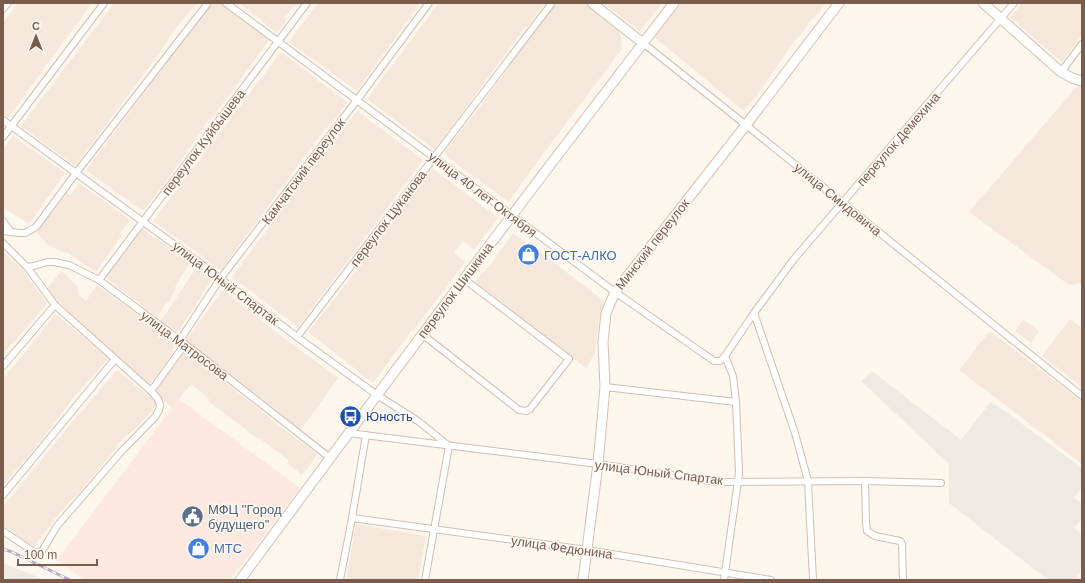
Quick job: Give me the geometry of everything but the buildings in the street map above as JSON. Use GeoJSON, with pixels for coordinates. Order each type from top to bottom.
{"type":"FeatureCollection","features":[{"type":"Feature","properties":{"kind":"main road","name":"улица Смидовича"},"geometry":{"type":"LineString","coordinates":[[592,3],[643,43]]}},
{"type":"Feature","properties":{"kind":"main road","name":"переулок Шишкина"},"geometry":{"type":"LineString","coordinates":[[240,580],[511,215],[674,3]]}},
{"type":"Feature","properties":{"kind":"main road","name":"Минский переулок"},"geometry":{"type":"LineString","coordinates":[[583,580],[598,464],[605,386],[603,342],[606,313],[614,292],[746,125],[839,3]]}},
{"type":"Feature","properties":{"kind":"main road"},"geometry":{"type":"LineString","coordinates":[[983,3],[1061,72],[1082,81]]}},
{"type":"Feature","properties":{"kind":"street"},"geometry":{"type":"LineString","coordinates":[[3,9],[8,3]]}},
{"type":"Feature","properties":{"kind":"street"},"geometry":{"type":"LineString","coordinates":[[3,137],[104,3]]}},
{"type":"Feature","properties":{"kind":"street"},"geometry":{"type":"LineString","coordinates":[[3,220],[6,231],[25,233],[36,227],[208,3]]}},
{"type":"Feature","properties":{"kind":"street","name":"улица 40 лет Октября"},"geometry":{"type":"LineString","coordinates":[[226,3],[614,292],[714,361],[720,361],[725,356]]}},
{"type":"Feature","properties":{"kind":"street","name":"переулок Куйбышева"},"geometry":{"type":"LineString","coordinates":[[98,280],[308,3]]}},
{"type":"Feature","properties":{"kind":"street","name":"Камчатский переулок"},"geometry":{"type":"LineString","coordinates":[[151,391],[220,279],[429,3]]}},
{"type":"Feature","properties":{"kind":"street","name":"переулок Цуканова"},"geometry":{"type":"LineString","coordinates":[[297,337],[552,3]]}},
{"type":"Feature","properties":{"kind":"street"},"geometry":{"type":"LineString","coordinates":[[1001,19],[1014,3]]}},
{"type":"Feature","properties":{"kind":"street","name":"переулок Демехина"},"geometry":{"type":"LineString","coordinates":[[725,356],[754,313],[794,259],[1001,19]]}},
{"type":"Feature","properties":{"kind":"street","name":"улица Смидовича"},"geometry":{"type":"LineString","coordinates":[[643,43],[1082,396]]}},
{"type":"Feature","properties":{"kind":"street"},"geometry":{"type":"LineString","coordinates":[[1061,72],[1082,44]]}},
{"type":"Feature","properties":{"kind":"street","name":"улица Юный Спартак"},"geometry":{"type":"LineString","coordinates":[[3,120],[297,337],[377,395],[418,421],[449,446]]}},
{"type":"Feature","properties":{"kind":"street"},"geometry":{"type":"LineString","coordinates":[[3,244],[27,267],[55,305],[151,391],[158,399],[160,406],[155,417],[120,453],[57,526],[42,550],[37,553],[34,552],[3,531]]}},
{"type":"Feature","properties":{"kind":"street","name":"улица Матросова"},"geometry":{"type":"LineString","coordinates":[[27,267],[47,262],[54,262],[70,265],[98,280],[182,342],[330,458]]}},
{"type":"Feature","properties":{"kind":"street"},"geometry":{"type":"LineString","coordinates":[[422,334],[518,410],[530,409],[569,359],[464,279]]}},
{"type":"Feature","properties":{"kind":"street"},"geometry":{"type":"LineString","coordinates":[[3,366],[55,305]]}},
{"type":"Feature","properties":{"kind":"street"},"geometry":{"type":"LineString","coordinates":[[754,313],[793,425],[808,481],[813,580]]}},
{"type":"Feature","properties":{"kind":"street"},"geometry":{"type":"LineString","coordinates":[[724,580],[738,481],[736,402],[733,376],[725,356]]}},
{"type":"Feature","properties":{"kind":"street"},"geometry":{"type":"LineString","coordinates":[[3,495],[115,359]]}},
{"type":"Feature","properties":{"kind":"street"},"geometry":{"type":"LineString","coordinates":[[605,386],[736,402]]}},
{"type":"Feature","properties":{"kind":"street","name":"улица Юный Спартак"},"geometry":{"type":"LineString","coordinates":[[348,433],[598,464],[717,482],[865,481],[941,484]]}},
{"type":"Feature","properties":{"kind":"street"},"geometry":{"type":"LineString","coordinates":[[340,580],[366,435]]}},
{"type":"Feature","properties":{"kind":"street"},"geometry":{"type":"LineString","coordinates":[[425,580],[449,446]]}},
{"type":"Feature","properties":{"kind":"street"},"geometry":{"type":"LineString","coordinates":[[865,481],[867,531],[875,536],[900,541],[902,544],[903,580]]}},
{"type":"Feature","properties":{"kind":"street","name":"улица Федюнина"},"geometry":{"type":"LineString","coordinates":[[352,518],[587,550],[771,580]]}},
{"type":"Feature","properties":{"kind":"shaded area"},"geometry":{"type":"Polygon","coordinates":[[[18,3],[92,3],[8,118],[3,114],[3,23],[18,3]]]}},
{"type":"Feature","properties":{"kind":"shaded area"},"geometry":{"type":"Polygon","coordinates":[[[114,3],[197,3],[175,29],[158,55],[75,166],[21,126],[114,3]]]}},
{"type":"Feature","properties":{"kind":"shaded area"},"geometry":{"type":"Polygon","coordinates":[[[212,3],[223,3],[270,39],[219,109],[209,122],[208,121],[163,186],[143,211],[86,170],[183,40],[182,39],[212,3]]]}},
{"type":"Feature","properties":{"kind":"shaded area"},"geometry":{"type":"Polygon","coordinates":[[[239,3],[299,3],[296,7],[294,6],[284,17],[287,19],[277,33],[239,3]]]}},
{"type":"Feature","properties":{"kind":"shaded area"},"geometry":{"type":"Polygon","coordinates":[[[318,3],[420,3],[357,91],[289,42],[318,3]]]}},
{"type":"Feature","properties":{"kind":"shaded area"},"geometry":{"type":"Polygon","coordinates":[[[439,3],[545,3],[527,27],[526,26],[522,31],[435,150],[367,99],[439,3]]]}},
{"type":"Feature","properties":{"kind":"shaded area"},"geometry":{"type":"Polygon","coordinates":[[[555,3],[586,3],[620,30],[622,49],[531,170],[509,202],[454,162],[444,152],[473,116],[555,3]]]}},
{"type":"Feature","properties":{"kind":"shaded area"},"geometry":{"type":"Polygon","coordinates":[[[603,3],[662,3],[640,31],[603,3]]]}},
{"type":"Feature","properties":{"kind":"shaded area"},"geometry":{"type":"Polygon","coordinates":[[[679,3],[825,3],[818,14],[811,20],[792,44],[757,95],[744,111],[653,36],[679,3]]]}},
{"type":"Feature","properties":{"kind":"shaded area"},"geometry":{"type":"Polygon","coordinates":[[[1022,3],[1082,3],[1082,35],[1062,62],[1010,17],[1022,3]]]}},
{"type":"Feature","properties":{"kind":"shaded area"},"geometry":{"type":"Polygon","coordinates":[[[281,52],[347,102],[316,141],[221,270],[153,221],[281,52]]]}},
{"type":"Feature","properties":{"kind":"shaded area"},"geometry":{"type":"Polygon","coordinates":[[[1079,84],[1082,85],[1082,283],[1069,285],[969,212],[1079,84]]]}},
{"type":"Feature","properties":{"kind":"shaded area"},"geometry":{"type":"Polygon","coordinates":[[[357,111],[423,160],[298,327],[232,277],[357,111]]]}},
{"type":"Feature","properties":{"kind":"shaded area"},"geometry":{"type":"Polygon","coordinates":[[[13,136],[65,173],[29,224],[3,207],[3,149],[13,136]]]}},
{"type":"Feature","properties":{"kind":"shaded area"},"geometry":{"type":"Polygon","coordinates":[[[432,168],[498,218],[474,250],[463,241],[454,253],[465,262],[373,383],[308,332],[348,282],[432,168]]]}},
{"type":"Feature","properties":{"kind":"shaded area"},"geometry":{"type":"Polygon","coordinates":[[[79,183],[130,220],[120,233],[122,235],[96,272],[67,252],[66,253],[47,244],[37,232],[67,193],[70,196],[79,183]]]}},
{"type":"Feature","properties":{"kind":"shaded area"},"geometry":{"type":"Polygon","coordinates":[[[141,228],[190,262],[175,287],[176,288],[169,302],[167,301],[157,317],[105,277],[141,228]]]}},
{"type":"Feature","properties":{"kind":"shaded area"},"geometry":{"type":"Polygon","coordinates":[[[513,233],[530,246],[520,260],[528,265],[539,251],[604,301],[598,326],[595,353],[586,368],[475,282],[495,259],[513,233]]]}},
{"type":"Feature","properties":{"kind":"shaded area"},"geometry":{"type":"Polygon","coordinates":[[[3,252],[22,269],[47,304],[3,354],[3,252]]]}},
{"type":"Feature","properties":{"kind":"shaded area"},"geometry":{"type":"Polygon","coordinates":[[[196,268],[212,279],[178,332],[161,321],[196,268]]]}},
{"type":"Feature","properties":{"kind":"shaded area"},"geometry":{"type":"Polygon","coordinates":[[[62,271],[77,286],[79,295],[86,301],[97,285],[154,327],[175,345],[166,363],[149,385],[99,341],[45,290],[62,271]]]}},
{"type":"Feature","properties":{"kind":"shaded area"},"geometry":{"type":"Polygon","coordinates":[[[223,290],[273,330],[338,378],[300,431],[186,340],[223,290]]]}},
{"type":"Feature","properties":{"kind":"shaded area"},"geometry":{"type":"Polygon","coordinates":[[[55,314],[109,358],[74,397],[35,448],[3,485],[3,378],[16,364],[55,314]]]}},
{"type":"Feature","properties":{"kind":"shaded area"},"geometry":{"type":"Polygon","coordinates":[[[1023,319],[1039,331],[1031,343],[1015,331],[1023,319]]]}},
{"type":"Feature","properties":{"kind":"shaded area"},"geometry":{"type":"Polygon","coordinates":[[[1070,319],[1082,328],[1082,387],[1042,356],[1070,319]]]}},
{"type":"Feature","properties":{"kind":"shaded area"},"geometry":{"type":"Polygon","coordinates":[[[990,331],[1082,402],[1082,464],[959,370],[990,331]]]}},
{"type":"Feature","properties":{"kind":"shaded area"},"geometry":{"type":"Polygon","coordinates":[[[184,349],[271,418],[270,419],[317,454],[302,475],[287,463],[289,461],[208,401],[209,399],[191,384],[172,408],[163,400],[154,390],[184,349]]]}},
{"type":"Feature","properties":{"kind":"shaded area"},"geometry":{"type":"Polygon","coordinates":[[[117,370],[157,403],[142,422],[128,435],[127,434],[117,445],[118,446],[78,494],[66,505],[35,545],[30,545],[3,525],[3,507],[117,370]]]}},
{"type":"Feature","properties":{"kind":"shaded area"},"geometry":{"type":"Polygon","coordinates":[[[872,371],[961,440],[991,401],[1082,468],[1082,488],[1074,498],[1082,503],[1082,519],[1074,528],[1082,535],[1082,567],[1075,580],[1048,580],[949,503],[949,464],[861,381],[872,371]]]}},
{"type":"Feature","properties":{"kind":"shaded area"},"geometry":{"type":"Polygon","coordinates":[[[179,399],[300,488],[230,580],[84,580],[57,560],[179,399]]]}},
{"type":"Feature","properties":{"kind":"shaded area"},"geometry":{"type":"Polygon","coordinates":[[[356,524],[426,536],[418,580],[346,580],[356,524]]]}},
{"type":"Feature","properties":{"kind":"shaded area"},"geometry":{"type":"Polygon","coordinates":[[[3,563],[45,580],[3,580],[3,563]]]}},
{"type":"Feature","properties":{"kind":"railway"},"geometry":{"type":"LineString","coordinates":[[3,549],[70,580]]}},
{"type":"Feature","properties":{"kind":"place","name":"ГОСТ-АЛКО"},"geometry":{"type":"Point","coordinates":[529,255]}},
{"type":"Feature","properties":{"kind":"place","name":"Юность"},"geometry":{"type":"Point","coordinates":[350,416]}},
{"type":"Feature","properties":{"kind":"place","name":"МФЦ \"Город будущего\""},"geometry":{"type":"Point","coordinates":[193,516]}},
{"type":"Feature","properties":{"kind":"place","name":"МТС"},"geometry":{"type":"Point","coordinates":[198,548]}}]}
